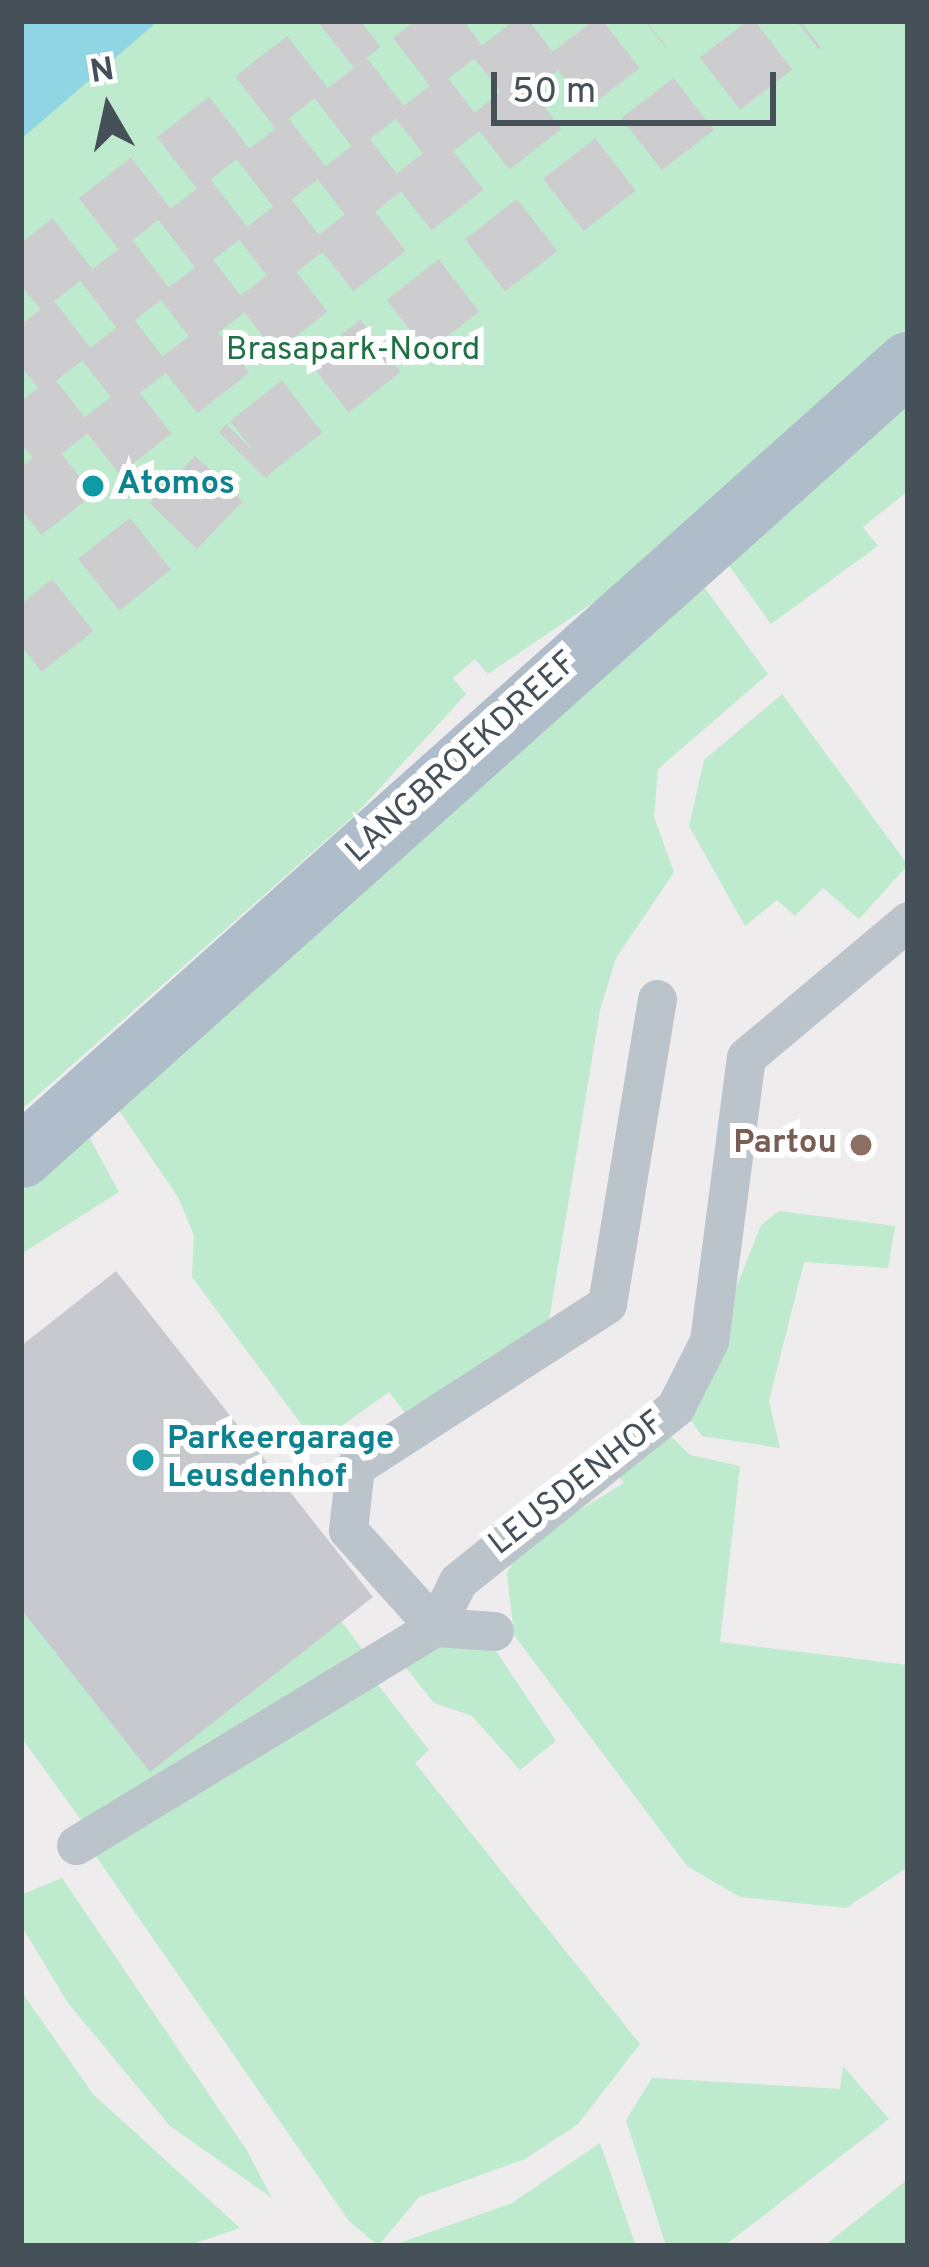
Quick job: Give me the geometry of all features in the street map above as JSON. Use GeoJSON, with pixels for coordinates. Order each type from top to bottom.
{"type":"FeatureCollection","features":[{"type":"Feature","properties":{"kind":"main road","name":"LANGBROEKDREEF"},"geometry":{"type":"LineString","coordinates":[[21,1156],[908,363]]}},
{"type":"Feature","properties":{"kind":"street","name":"LEUSDENHOF"},"geometry":{"type":"LineString","coordinates":[[76,1845],[435,1627],[458,1581],[675,1408],[709,1340],[746,1057],[908,921]]}},
{"type":"Feature","properties":{"kind":"street"},"geometry":{"type":"LineString","coordinates":[[494,1631],[435,1627],[348,1530],[355,1467],[607,1304],[657,999]]}},
{"type":"Feature","properties":{"kind":"green space","name":"Brasapark-Noord"},"geometry":{"type":"Polygon","coordinates":[[[143,21],[908,21],[908,335],[634,575],[488,674],[475,659],[453,678],[466,694],[358,812],[21,1110],[21,112],[143,21]]]}},
{"type":"Feature","properties":{"kind":"green space"},"geometry":{"type":"Polygon","coordinates":[[[908,393],[908,491],[863,527],[878,546],[771,624],[723,557],[908,393]]]}},
{"type":"Feature","properties":{"kind":"green space"},"geometry":{"type":"Polygon","coordinates":[[[698,579],[768,674],[658,769],[654,817],[674,872],[616,958],[600,1010],[549,1321],[419,1431],[389,1392],[316,1444],[192,1277],[194,1235],[178,1197],[114,1103],[698,579]]]}},
{"type":"Feature","properties":{"kind":"green space"},"geometry":{"type":"Polygon","coordinates":[[[782,694],[908,865],[859,919],[823,888],[795,916],[777,900],[745,926],[689,826],[704,760],[782,694]]]}},
{"type":"Feature","properties":{"kind":"green space"},"geometry":{"type":"Polygon","coordinates":[[[87,1133],[119,1192],[21,1254],[21,1192],[87,1133]]]}},
{"type":"Feature","properties":{"kind":"green space"},"geometry":{"type":"Polygon","coordinates":[[[779,1211],[895,1226],[888,1268],[804,1262],[769,1401],[780,1448],[702,1436],[686,1414],[761,1225],[779,1211]]]}},
{"type":"Feature","properties":{"kind":"green space"},"geometry":{"type":"Polygon","coordinates":[[[667,1433],[690,1455],[740,1466],[720,1642],[908,1665],[908,1867],[846,1908],[740,1897],[687,1866],[514,1635],[507,1573],[524,1544],[624,1483],[616,1473],[667,1433]]]}},
{"type":"Feature","properties":{"kind":"green space"},"geometry":{"type":"Polygon","coordinates":[[[21,1581],[339,1618],[368,1657],[89,1831],[21,1737],[21,1581]]]}},
{"type":"Feature","properties":{"kind":"green space"},"geometry":{"type":"Polygon","coordinates":[[[421,1644],[492,1645],[556,1741],[520,1770],[472,1716],[434,1703],[399,1659],[421,1644]]]}},
{"type":"Feature","properties":{"kind":"green space"},"geometry":{"type":"Polygon","coordinates":[[[371,1676],[429,1750],[415,1763],[640,2044],[578,2124],[525,2159],[419,2197],[378,2246],[349,2221],[93,1852],[371,1676]]]}},
{"type":"Feature","properties":{"kind":"green space"},"geometry":{"type":"Polygon","coordinates":[[[62,1878],[246,2149],[272,2198],[170,2126],[68,2003],[21,1925],[21,1895],[62,1878]]]}},
{"type":"Feature","properties":{"kind":"green space"},"geometry":{"type":"Polygon","coordinates":[[[21,1991],[93,2094],[240,2228],[187,2246],[21,2246],[21,1991]]]}},
{"type":"Feature","properties":{"kind":"green space"},"geometry":{"type":"Polygon","coordinates":[[[843,2066],[889,2119],[724,2246],[666,2246],[626,2120],[652,2078],[840,2089],[843,2066]]]}},
{"type":"Feature","properties":{"kind":"green space"},"geometry":{"type":"Polygon","coordinates":[[[600,2143],[636,2246],[391,2246],[512,2203],[600,2143]]]}},
{"type":"Feature","properties":{"kind":"green space"},"geometry":{"type":"Polygon","coordinates":[[[908,2179],[908,2246],[824,2246],[908,2179]]]}},
{"type":"Feature","properties":{"kind":"water"},"geometry":{"type":"Polygon","coordinates":[[[21,21],[158,21],[21,139],[21,21]]]}},
{"type":"Feature","properties":{"kind":"building","name":"Parkeergarage Leusdenhof"},"geometry":{"type":"Polygon","coordinates":[[[116,1271],[373,1597],[150,1772],[21,1609],[21,1346],[116,1271]]]}},
{"type":"Feature","properties":{"kind":"tunnel"},"geometry":{"type":"LineString","coordinates":[[21,285],[360,21]]}},
{"type":"Feature","properties":{"kind":"tunnel"},"geometry":{"type":"LineString","coordinates":[[21,366],[469,21]]}},
{"type":"Feature","properties":{"kind":"tunnel"},"geometry":{"type":"LineString","coordinates":[[21,443],[568,21]]}},
{"type":"Feature","properties":{"kind":"tunnel"},"geometry":{"type":"LineString","coordinates":[[21,509],[646,21]]}},
{"type":"Feature","properties":{"kind":"tunnel"},"geometry":{"type":"LineString","coordinates":[[21,646],[173,526],[250,447],[801,21]]}},
{"type":"Feature","properties":{"kind":"place","name":"Atomos"},"geometry":{"type":"Point","coordinates":[93,486]}},
{"type":"Feature","properties":{"kind":"place","name":"Partou"},"geometry":{"type":"Point","coordinates":[861,1145]}},
{"type":"Feature","properties":{"kind":"place","name":"Parkeergarage Leusdenhof"},"geometry":{"type":"Point","coordinates":[143,1460]}}]}
